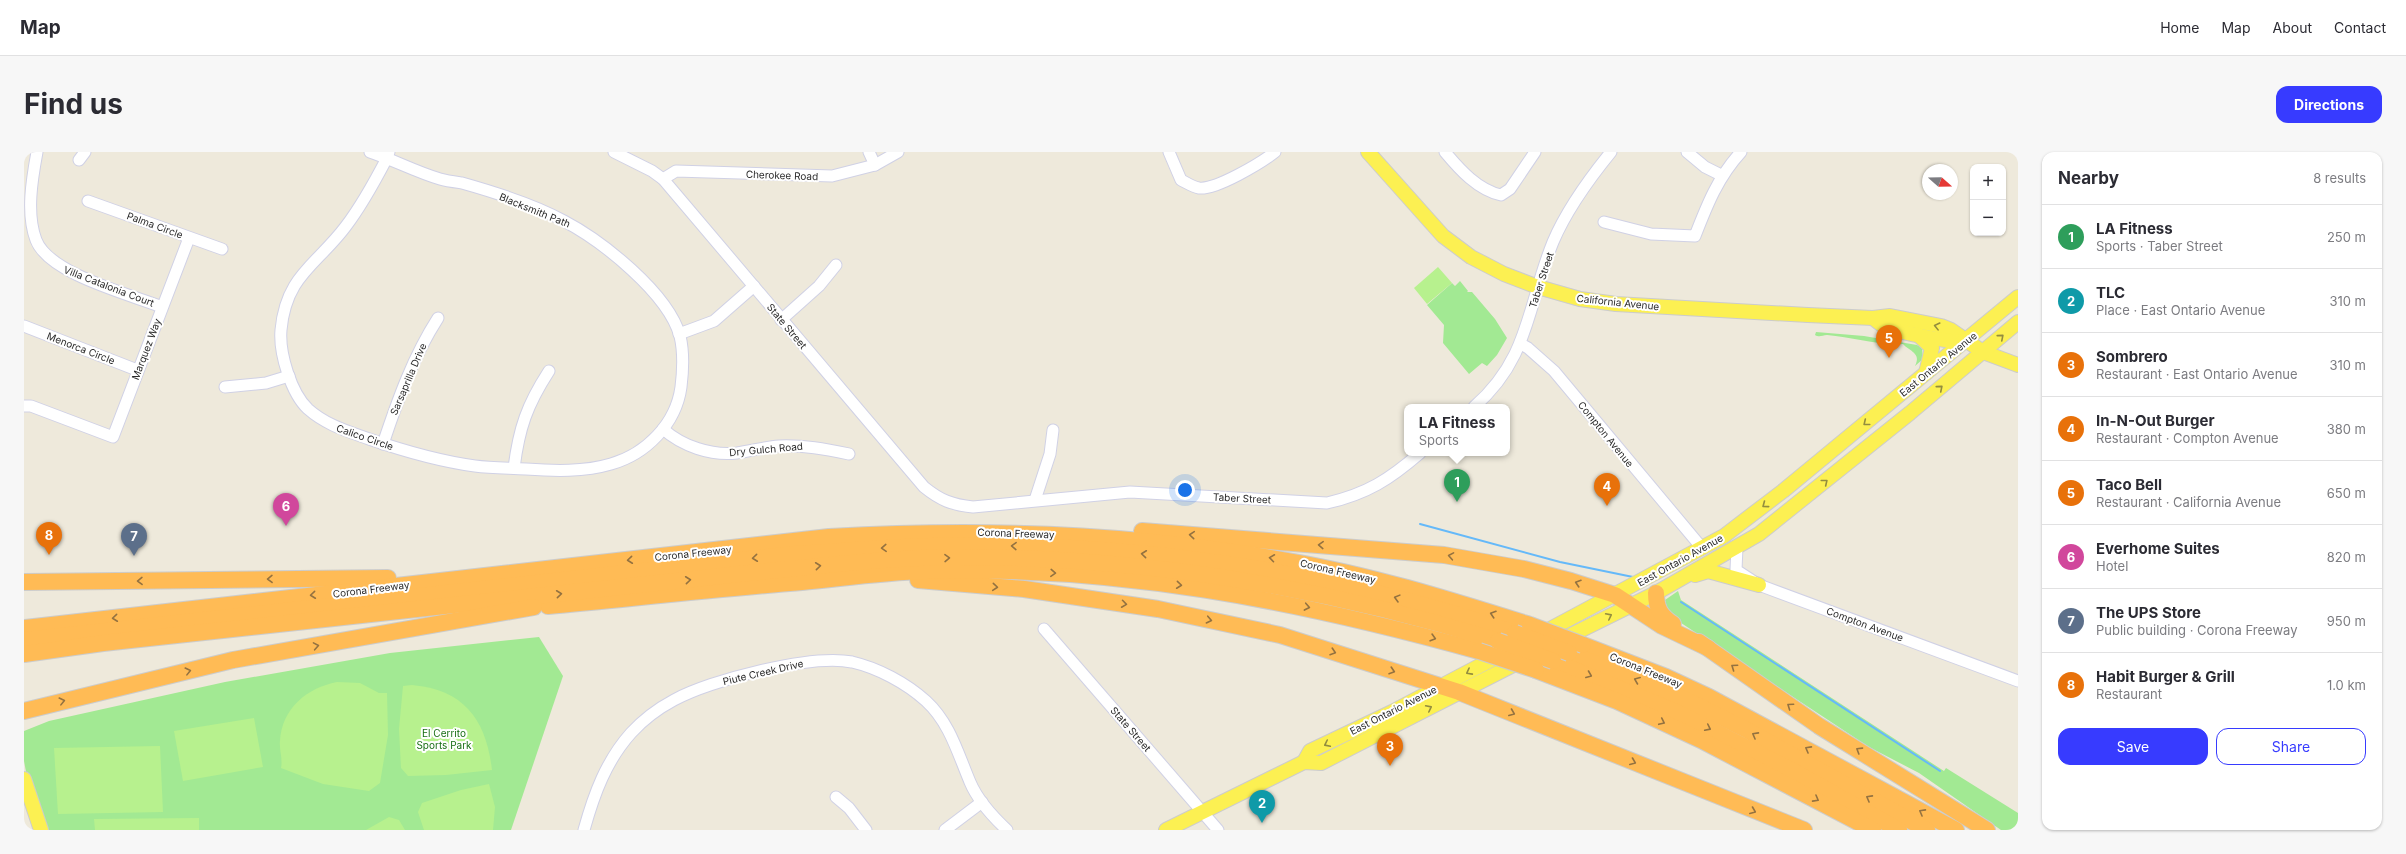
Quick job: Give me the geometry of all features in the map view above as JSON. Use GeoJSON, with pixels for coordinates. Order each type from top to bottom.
{"type":"FeatureCollection","features":[{"type":"Feature","properties":{"kind":"highway"},"geometry":{"type":"LineString","coordinates":[[1101,537],[1137,530],[1444,555],[1524,569],[1571,581],[1615,595],[1662,626],[1708,648]]}},
{"type":"Feature","properties":{"kind":"highway","name":"Corona Freeway"},"geometry":{"type":"LineString","coordinates":[[24,628],[845,536],[921,532],[984,532],[1101,537],[1288,560],[1370,578],[1530,625],[1666,677],[1709,697],[1956,830]]}},
{"type":"Feature","properties":{"kind":"highway"},"geometry":{"type":"LineString","coordinates":[[24,640],[794,554],[888,548],[988,545],[1092,549],[1201,560],[1300,576],[1367,590],[1444,610],[1515,633],[1684,699],[1732,723],[1927,830]]}},
{"type":"Feature","properties":{"kind":"highway"},"geometry":{"type":"LineString","coordinates":[[24,649],[103,643],[854,563],[948,557],[1034,559],[1111,564],[1248,580],[1308,591],[1374,606],[1498,641],[1553,661],[1676,712],[1807,779],[1898,830]]}},
{"type":"Feature","properties":{"kind":"highway"},"geometry":{"type":"LineString","coordinates":[[24,582],[381,578],[533,570]]}},
{"type":"Feature","properties":{"kind":"highway"},"geometry":{"type":"LineString","coordinates":[[24,662],[534,607],[902,573],[955,571],[1048,573],[1206,588],[1323,610],[1479,651],[1536,670],[1617,701],[1701,740],[1873,830]]}},
{"type":"Feature","properties":{"kind":"highway"},"geometry":{"type":"LineString","coordinates":[[902,573],[919,581],[1024,589],[1158,609],[1269,632],[1459,692],[1804,830]]}},
{"type":"Feature","properties":{"kind":"highway"},"geometry":{"type":"LineString","coordinates":[[1656,593],[1656,604],[1661,616],[1819,726],[1987,830]]}},
{"type":"Feature","properties":{"kind":"highway"},"geometry":{"type":"LineString","coordinates":[[143,614],[230,613],[286,607],[310,607]]}},
{"type":"Feature","properties":{"kind":"highway"},"geometry":{"type":"LineString","coordinates":[[24,711],[233,660],[534,607]]}},
{"type":"Feature","properties":{"kind":"highway"},"geometry":{"type":"LineString","coordinates":[[24,654],[103,643]]}},
{"type":"Feature","properties":{"kind":"main road","name":"California Avenue"},"geometry":{"type":"LineString","coordinates":[[1368,152],[1443,236],[1471,256],[1504,274],[1538,287],[1580,299],[1616,304],[1873,318],[1890,316],[1941,326],[1951,330],[1965,342],[1983,352],[2018,365]]}},
{"type":"Feature","properties":{"kind":"main road","name":"East Ontario Avenue"},"geometry":{"type":"LineString","coordinates":[[1304,762],[1310,752],[1440,687],[1724,536],[1805,473],[2018,297]]}},
{"type":"Feature","properties":{"kind":"main road","name":"California Avenue"},"geometry":{"type":"LineString","coordinates":[[1873,318],[1884,327],[1915,333],[1948,342],[1965,342]]}},
{"type":"Feature","properties":{"kind":"main road","name":"East Ontario Avenue"},"geometry":{"type":"LineString","coordinates":[[1166,830],[1304,762],[1321,763],[1656,593],[1740,545],[1811,493],[2018,322]]}},
{"type":"Feature","properties":{"kind":"main road"},"geometry":{"type":"LineString","coordinates":[[1915,333],[1926,340],[1932,348],[1925,374]]}},
{"type":"Feature","properties":{"kind":"main road"},"geometry":{"type":"LineString","coordinates":[[1740,545],[1760,522],[1807,485],[1809,481],[1805,473]]}},
{"type":"Feature","properties":{"kind":"main road"},"geometry":{"type":"LineString","coordinates":[[1631,605],[1638,594],[1700,560],[1702,556],[1702,548]]}},
{"type":"Feature","properties":{"kind":"main road"},"geometry":{"type":"LineString","coordinates":[[1678,581],[1708,571],[1759,585]]}},
{"type":"Feature","properties":{"kind":"main road"},"geometry":{"type":"LineString","coordinates":[[1351,748],[1352,738],[1374,721]]}},
{"type":"Feature","properties":{"kind":"main road"},"geometry":{"type":"LineString","coordinates":[[24,779],[41,830]]}},
{"type":"Feature","properties":{"kind":"street","name":"Villa Catalonia Court"},"geometry":{"type":"LineString","coordinates":[[37,152],[33,188],[32,224],[36,241],[45,254],[64,270],[162,307]]}},
{"type":"Feature","properties":{"kind":"street","name":"Blacksmith Path"},"geometry":{"type":"LineString","coordinates":[[370,152],[388,155],[440,179],[499,195],[555,217],[590,236],[618,256],[665,308],[679,334],[683,372],[680,394],[674,412],[663,429]]}},
{"type":"Feature","properties":{"kind":"street","name":"State Street"},"geometry":{"type":"LineString","coordinates":[[614,152],[652,170],[663,179],[924,487],[940,500],[954,505]]}},
{"type":"Feature","properties":{"kind":"street"},"geometry":{"type":"LineString","coordinates":[[869,152],[875,165]]}},
{"type":"Feature","properties":{"kind":"street","name":"Cherokee Road"},"geometry":{"type":"LineString","coordinates":[[663,179],[676,171],[832,176],[875,165],[898,152]]}},
{"type":"Feature","properties":{"kind":"street"},"geometry":{"type":"LineString","coordinates":[[1169,152],[1181,180],[1197,188],[1209,188],[1266,159],[1275,152]]}},
{"type":"Feature","properties":{"kind":"street"},"geometry":{"type":"LineString","coordinates":[[1445,152],[1476,184],[1490,192],[1501,195],[1510,189],[1535,152]]}},
{"type":"Feature","properties":{"kind":"street","name":"Taber Street"},"geometry":{"type":"LineString","coordinates":[[1477,404],[1502,377],[1521,344],[1553,241],[1587,182],[1611,152]]}},
{"type":"Feature","properties":{"kind":"street"},"geometry":{"type":"LineString","coordinates":[[1687,152],[1705,167],[1722,175]]}},
{"type":"Feature","properties":{"kind":"street"},"geometry":{"type":"LineString","coordinates":[[1604,222],[1651,234],[1695,236],[1709,198],[1722,175],[1741,152]]}},
{"type":"Feature","properties":{"kind":"street","name":"Calico Circle"},"geometry":{"type":"LineString","coordinates":[[388,155],[368,194],[346,226],[329,248],[309,265],[294,282],[285,304],[281,330],[281,355],[289,376],[306,407],[334,427],[383,444],[441,461],[478,466],[558,471],[587,469],[613,464],[638,452],[663,429]]}},
{"type":"Feature","properties":{"kind":"street","name":"Palma Circle"},"geometry":{"type":"LineString","coordinates":[[88,201],[222,249]]}},
{"type":"Feature","properties":{"kind":"street","name":"Marquez Way"},"geometry":{"type":"LineString","coordinates":[[26,403],[113,437],[189,238]]}},
{"type":"Feature","properties":{"kind":"street"},"geometry":{"type":"LineString","coordinates":[[781,320],[819,286],[836,265]]}},
{"type":"Feature","properties":{"kind":"street"},"geometry":{"type":"LineString","coordinates":[[679,334],[714,321],[754,286]]}},
{"type":"Feature","properties":{"kind":"street","name":"Sarsaprilla Drive"},"geometry":{"type":"LineString","coordinates":[[383,444],[399,394],[422,342],[438,318]]}},
{"type":"Feature","properties":{"kind":"street","name":"Menorca Circle"},"geometry":{"type":"LineString","coordinates":[[24,326],[138,370]]}},
{"type":"Feature","properties":{"kind":"street","name":"Compton Avenue"},"geometry":{"type":"LineString","coordinates":[[1521,344],[1528,348],[1554,371],[1702,548]]}},
{"type":"Feature","properties":{"kind":"street"},"geometry":{"type":"LineString","coordinates":[[514,468],[518,433],[535,393],[549,371]]}},
{"type":"Feature","properties":{"kind":"street"},"geometry":{"type":"LineString","coordinates":[[224,387],[266,383],[289,376]]}},
{"type":"Feature","properties":{"kind":"street","name":"Dry Gulch Road"},"geometry":{"type":"LineString","coordinates":[[663,429],[691,446],[712,452],[735,453],[778,446],[810,446],[849,454]]}},
{"type":"Feature","properties":{"kind":"street"},"geometry":{"type":"LineString","coordinates":[[1035,500],[1050,454],[1053,430]]}},
{"type":"Feature","properties":{"kind":"street","name":"Taber Street"},"geometry":{"type":"LineString","coordinates":[[954,505],[973,507],[1130,492],[1327,503],[1351,498],[1371,489],[1390,478],[1416,456]]}},
{"type":"Feature","properties":{"kind":"street","name":"Compton Avenue"},"geometry":{"type":"LineString","coordinates":[[1740,545],[1736,570],[1759,585],[2018,681]]}},
{"type":"Feature","properties":{"kind":"street","name":"State Street"},"geometry":{"type":"LineString","coordinates":[[1044,629],[1218,830]]}},
{"type":"Feature","properties":{"kind":"street","name":"Piute Creek Drive"},"geometry":{"type":"LineString","coordinates":[[584,830],[601,778],[614,755],[632,733],[650,716],[674,700],[707,685],[798,662],[851,662],[878,671],[903,684],[926,701],[942,719],[955,742],[970,783],[982,802],[1007,830]]}},
{"type":"Feature","properties":{"kind":"street"},"geometry":{"type":"LineString","coordinates":[[836,796],[849,808],[866,830]]}},
{"type":"Feature","properties":{"kind":"street"},"geometry":{"type":"LineString","coordinates":[[945,830],[982,802]]}},
{"type":"Feature","properties":{"kind":"green space"},"geometry":{"type":"Polygon","coordinates":[[[1438,267],[1452,283],[1427,304],[1414,288],[1438,267]]]}},
{"type":"Feature","properties":{"kind":"green space"},"geometry":{"type":"Polygon","coordinates":[[[1460,281],[1468,291],[1467,292],[1472,292],[1495,319],[1507,338],[1497,355],[1487,366],[1482,363],[1469,374],[1443,343],[1444,325],[1427,305],[1452,283],[1455,286],[1460,281]]]}},
{"type":"Feature","properties":{"kind":"green space"},"geometry":{"type":"Polygon","coordinates":[[[1816,332],[1864,336],[1917,345],[1922,348],[1923,359],[1915,366],[1917,362],[1916,355],[1903,344],[1875,343],[1827,335],[1818,336],[1815,335],[1816,332]]]}},
{"type":"Feature","properties":{"kind":"green space"},"geometry":{"type":"Polygon","coordinates":[[[1678,591],[1681,600],[1944,771],[1946,768],[2018,813],[2018,830],[2001,830],[1919,773],[1869,747],[1669,615],[1665,600],[1678,591]]]}},
{"type":"Feature","properties":{"kind":"green space","name":"El Cerrito Sports Park"},"geometry":{"type":"Polygon","coordinates":[[[539,637],[563,676],[511,830],[37,830],[24,761],[24,731],[49,721],[225,682],[390,653],[539,637]]]}},
{"type":"Feature","properties":{"kind":"green space"},"geometry":{"type":"Polygon","coordinates":[[[337,682],[360,683],[379,693],[387,693],[388,735],[380,783],[369,791],[323,784],[281,768],[282,761],[280,744],[282,729],[291,709],[298,701],[316,689],[337,682]]]}},
{"type":"Feature","properties":{"kind":"green space"},"geometry":{"type":"Polygon","coordinates":[[[412,685],[430,688],[446,693],[459,701],[470,711],[478,722],[484,736],[489,752],[492,770],[446,775],[408,776],[401,768],[399,729],[403,686],[412,685]]]}},
{"type":"Feature","properties":{"kind":"green space"},"geometry":{"type":"Polygon","coordinates":[[[254,718],[263,767],[183,781],[174,731],[254,718]]]}},
{"type":"Feature","properties":{"kind":"green space"},"geometry":{"type":"Polygon","coordinates":[[[160,746],[163,812],[58,814],[54,748],[160,746]]]}},
{"type":"Feature","properties":{"kind":"green space"},"geometry":{"type":"Polygon","coordinates":[[[489,784],[495,807],[493,830],[424,830],[418,812],[422,803],[461,790],[489,784]]]}},
{"type":"Feature","properties":{"kind":"green space"},"geometry":{"type":"Polygon","coordinates":[[[389,817],[399,820],[405,830],[366,830],[389,817]]]}},
{"type":"Feature","properties":{"kind":"green space"},"geometry":{"type":"Polygon","coordinates":[[[199,818],[199,830],[95,830],[94,819],[199,818]]]}},
{"type":"Feature","properties":{"kind":"waterway"},"geometry":{"type":"LineString","coordinates":[[1420,524],[1560,562],[1633,577]]}},
{"type":"Feature","properties":{"kind":"waterway"},"geometry":{"type":"LineString","coordinates":[[1681,602],[1940,771]]}},
{"type":"Feature","properties":{"kind":"place","name":"Taco Bell"},"geometry":{"type":"Point","coordinates":[1889,358]}},
{"type":"Feature","properties":{"kind":"place","name":"LA Fitness"},"geometry":{"type":"Point","coordinates":[1457,502]}},
{"type":"Feature","properties":{"kind":"place","name":"In-N-Out Burger"},"geometry":{"type":"Point","coordinates":[1607,506]}},
{"type":"Feature","properties":{"kind":"place","name":"Everhome Suites"},"geometry":{"type":"Point","coordinates":[286,526]}},
{"type":"Feature","properties":{"kind":"place","name":"Habit Burger & Grill"},"geometry":{"type":"Point","coordinates":[49,555]}},
{"type":"Feature","properties":{"kind":"place","name":"The UPS Store"},"geometry":{"type":"Point","coordinates":[134,556]}},
{"type":"Feature","properties":{"kind":"place","name":"Sombrero"},"geometry":{"type":"Point","coordinates":[1390,766]}},
{"type":"Feature","properties":{"kind":"place","name":"TLC"},"geometry":{"type":"Point","coordinates":[1262,823]}}]}
